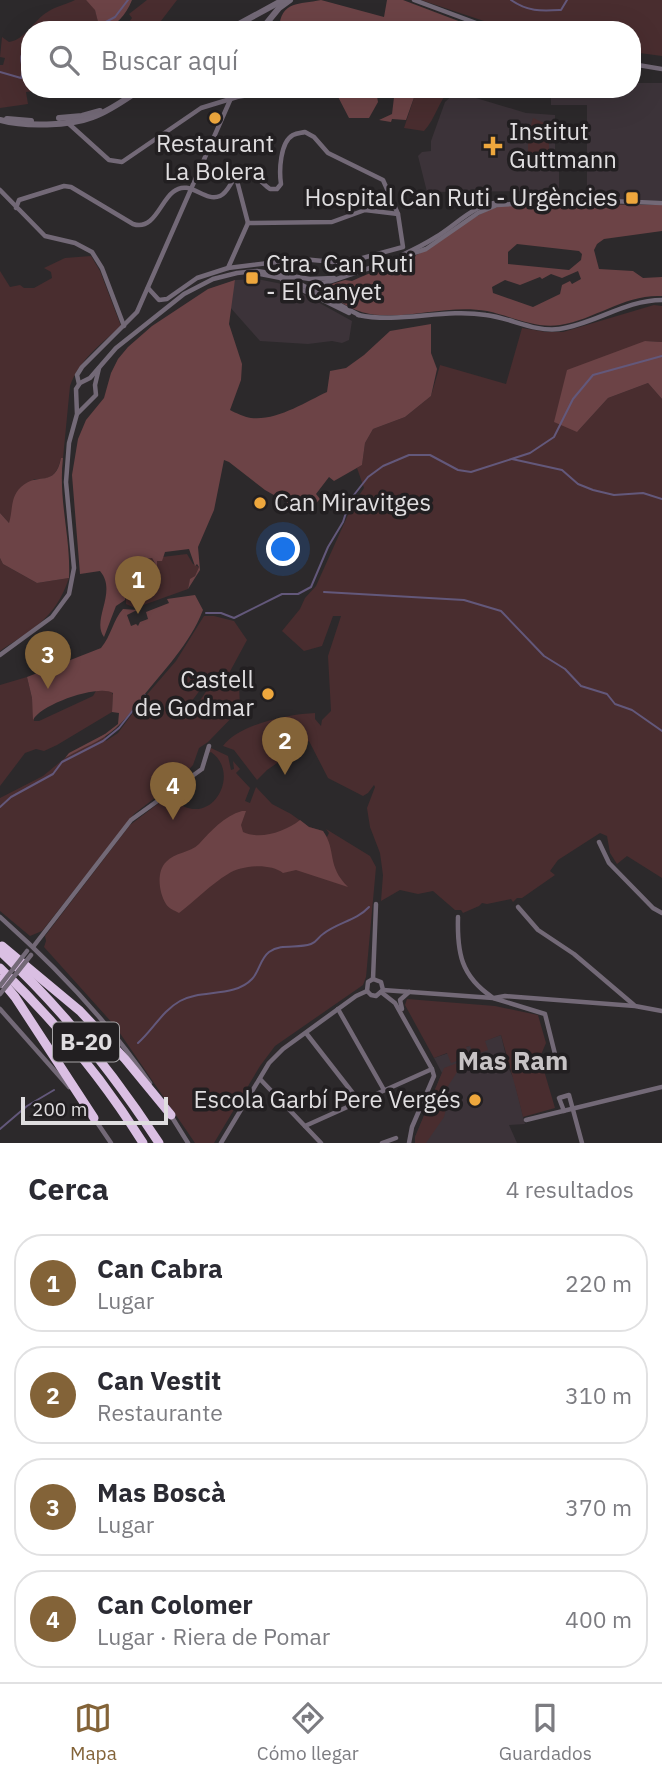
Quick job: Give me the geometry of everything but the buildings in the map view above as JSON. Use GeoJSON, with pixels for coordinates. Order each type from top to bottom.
{"type":"FeatureCollection","features":[{"type":"Feature","properties":{"kind":"highway"},"geometry":{"type":"LineString","coordinates":[[0,945],[80,1011],[125,1059],[171,1115]]}},
{"type":"Feature","properties":{"kind":"highway","name":"B-20"},"geometry":{"type":"LineString","coordinates":[[0,951],[48,997],[92,1049],[159,1143]]}},
{"type":"Feature","properties":{"kind":"highway","name":"B-20"},"geometry":{"type":"LineString","coordinates":[[0,968],[49,1017],[96,1074],[143,1143]]}},
{"type":"Feature","properties":{"kind":"highway"},"geometry":{"type":"LineString","coordinates":[[0,979],[15,997],[94,1118]]}},
{"type":"Feature","properties":{"kind":"street"},"geometry":{"type":"LineString","coordinates":[[247,21],[283,0]]}},
{"type":"Feature","properties":{"kind":"street"},"geometry":{"type":"LineString","coordinates":[[252,20],[290,0]]}},
{"type":"Feature","properties":{"kind":"street"},"geometry":{"type":"LineString","coordinates":[[269,21],[290,0]]}},
{"type":"Feature","properties":{"kind":"street"},"geometry":{"type":"LineString","coordinates":[[414,0],[471,21]]}},
{"type":"Feature","properties":{"kind":"street"},"geometry":{"type":"LineString","coordinates":[[252,20],[271,6]]}},
{"type":"Feature","properties":{"kind":"street"},"geometry":{"type":"LineString","coordinates":[[641,66],[662,69]]}},
{"type":"Feature","properties":{"kind":"street"},"geometry":{"type":"LineString","coordinates":[[49,120],[68,122],[88,117],[120,98]]}},
{"type":"Feature","properties":{"kind":"street"},"geometry":{"type":"LineString","coordinates":[[0,118],[26,125],[68,122],[96,117],[127,98]]}},
{"type":"Feature","properties":{"kind":"street"},"geometry":{"type":"LineString","coordinates":[[68,122],[109,160],[122,162],[201,108],[240,98]]}},
{"type":"Feature","properties":{"kind":"street"},"geometry":{"type":"LineString","coordinates":[[94,385],[83,382],[77,375],[137,312],[230,100]]}},
{"type":"Feature","properties":{"kind":"street"},"geometry":{"type":"LineString","coordinates":[[0,118],[49,120],[82,116],[101,110]]}},
{"type":"Feature","properties":{"kind":"street"},"geometry":{"type":"LineString","coordinates":[[16,208],[19,200],[64,186],[71,187],[139,226],[150,222],[173,192],[190,187],[212,197],[219,197],[236,176],[243,172],[251,173],[270,189],[277,189],[281,184],[279,168],[287,141],[293,135],[305,132],[314,137],[328,153],[383,180],[398,215],[403,247],[344,263],[302,259],[228,268],[197,278],[167,299],[159,299],[148,288]]}},
{"type":"Feature","properties":{"kind":"street"},"geometry":{"type":"LineString","coordinates":[[228,268],[248,223],[236,176]]}},
{"type":"Feature","properties":{"kind":"street"},"geometry":{"type":"LineString","coordinates":[[0,190],[45,236],[75,243],[92,252],[102,268],[124,326]]}},
{"type":"Feature","properties":{"kind":"street"},"geometry":{"type":"LineString","coordinates":[[423,250],[473,210],[487,203],[581,200],[662,203]]}},
{"type":"Feature","properties":{"kind":"street"},"geometry":{"type":"LineString","coordinates":[[456,229],[473,210],[512,202]]}},
{"type":"Feature","properties":{"kind":"street"},"geometry":{"type":"LineString","coordinates":[[0,655],[52,617],[62,606],[71,587],[74,558],[66,482],[69,443],[77,414],[76,391],[123,341],[184,294],[213,279],[237,273],[255,273],[309,287],[423,250],[491,207]]}},
{"type":"Feature","properties":{"kind":"street"},"geometry":{"type":"LineString","coordinates":[[248,223],[332,222],[365,210],[398,215]]}},
{"type":"Feature","properties":{"kind":"street"},"geometry":{"type":"LineString","coordinates":[[395,259],[439,235]]}},
{"type":"Feature","properties":{"kind":"street"},"geometry":{"type":"LineString","coordinates":[[255,273],[257,271],[310,279],[339,278]]}},
{"type":"Feature","properties":{"kind":"street"},"geometry":{"type":"LineString","coordinates":[[283,275],[359,316]]}},
{"type":"Feature","properties":{"kind":"street"},"geometry":{"type":"LineString","coordinates":[[271,276],[359,316],[388,319],[459,313],[485,314],[541,329],[573,326],[639,302],[662,300]]}},
{"type":"Feature","properties":{"kind":"street"},"geometry":{"type":"LineString","coordinates":[[77,414],[96,395],[94,385],[99,368]]}},
{"type":"Feature","properties":{"kind":"street"},"geometry":{"type":"LineString","coordinates":[[78,398],[88,402]]}},
{"type":"Feature","properties":{"kind":"street"},"geometry":{"type":"LineString","coordinates":[[0,986],[34,947],[131,820],[202,769],[209,746]]}},
{"type":"Feature","properties":{"kind":"street"},"geometry":{"type":"LineString","coordinates":[[599,842],[609,863],[653,908],[662,913]]}},
{"type":"Feature","properties":{"kind":"street"},"geometry":{"type":"LineString","coordinates":[[373,979],[376,904]]}},
{"type":"Feature","properties":{"kind":"street"},"geometry":{"type":"LineString","coordinates":[[518,906],[538,930],[574,954],[635,1006]]}},
{"type":"Feature","properties":{"kind":"street"},"geometry":{"type":"LineString","coordinates":[[0,917],[72,985],[109,1028],[138,1065],[188,1143]]}},
{"type":"Feature","properties":{"kind":"street"},"geometry":{"type":"LineString","coordinates":[[458,917],[457,942],[468,973],[475,985],[493,998],[505,996],[635,1006],[662,1011]]}},
{"type":"Feature","properties":{"kind":"street"},"geometry":{"type":"LineString","coordinates":[[0,994],[29,953]]}},
{"type":"Feature","properties":{"kind":"street"},"geometry":{"type":"LineString","coordinates":[[373,979],[381,982],[382,991],[395,1003],[432,1069],[433,1076],[412,1127],[409,1143]]}},
{"type":"Feature","properties":{"kind":"street"},"geometry":{"type":"LineString","coordinates":[[367,991],[368,982],[373,979]]}},
{"type":"Feature","properties":{"kind":"street"},"geometry":{"type":"LineString","coordinates":[[367,991],[373,996],[382,991],[493,998],[545,1014],[557,1062]]}},
{"type":"Feature","properties":{"kind":"street"},"geometry":{"type":"LineString","coordinates":[[221,1143],[269,1063],[283,1049],[356,996],[367,991]]}},
{"type":"Feature","properties":{"kind":"street"},"geometry":{"type":"LineString","coordinates":[[406,1020],[400,1000],[409,992]]}},
{"type":"Feature","properties":{"kind":"street"},"geometry":{"type":"LineString","coordinates":[[0,1009],[57,1072],[111,1143]]}},
{"type":"Feature","properties":{"kind":"street"},"geometry":{"type":"LineString","coordinates":[[338,1009],[384,1090]]}},
{"type":"Feature","properties":{"kind":"street"},"geometry":{"type":"LineString","coordinates":[[306,1033],[359,1101]]}},
{"type":"Feature","properties":{"kind":"street"},"geometry":{"type":"LineString","coordinates":[[305,1126],[432,1069]]}},
{"type":"Feature","properties":{"kind":"street"},"geometry":{"type":"LineString","coordinates":[[260,1079],[321,1143]]}},
{"type":"Feature","properties":{"kind":"street"},"geometry":{"type":"LineString","coordinates":[[526,1120],[662,1087]]}},
{"type":"Feature","properties":{"kind":"street"},"geometry":{"type":"LineString","coordinates":[[564,1111],[559,1098],[569,1095],[582,1143]]}},
{"type":"Feature","properties":{"kind":"street"},"geometry":{"type":"LineString","coordinates":[[382,1143],[396,1138]]}},
{"type":"Feature","properties":{"kind":"shaded area"},"geometry":{"type":"Polygon","coordinates":[[[75,0],[86,0],[95,9],[98,21],[38,21],[55,8],[75,0]]]}},
{"type":"Feature","properties":{"kind":"shaded area"},"geometry":{"type":"Polygon","coordinates":[[[86,0],[132,0],[118,21],[98,21],[95,10],[86,0]]]}},
{"type":"Feature","properties":{"kind":"shaded area"},"geometry":{"type":"Polygon","coordinates":[[[147,0],[177,0],[161,21],[130,21],[132,18],[129,14],[147,0]]]}},
{"type":"Feature","properties":{"kind":"shaded area"},"geometry":{"type":"Polygon","coordinates":[[[321,0],[384,17],[387,0],[403,0],[458,21],[280,21],[287,8],[321,0]]]}},
{"type":"Feature","properties":{"kind":"shaded area"},"geometry":{"type":"Polygon","coordinates":[[[421,0],[662,0],[662,56],[641,53],[641,21],[484,21],[421,0]]]}},
{"type":"Feature","properties":{"kind":"shaded area"},"geometry":{"type":"Polygon","coordinates":[[[2,37],[9,42],[21,37],[21,98],[27,98],[28,104],[0,108],[0,65],[3,65],[5,58],[0,57],[2,37]]]}},
{"type":"Feature","properties":{"kind":"shaded area"},"geometry":{"type":"Polygon","coordinates":[[[641,83],[662,83],[662,200],[619,201],[587,197],[587,105],[551,105],[551,98],[641,98],[641,83]]]}},
{"type":"Feature","properties":{"kind":"shaded area"},"geometry":{"type":"Polygon","coordinates":[[[339,98],[377,98],[378,102],[369,118],[349,118],[339,98]]]}},
{"type":"Feature","properties":{"kind":"shaded area"},"geometry":{"type":"Polygon","coordinates":[[[394,98],[414,98],[406,120],[379,120],[392,114],[394,98]]]}},
{"type":"Feature","properties":{"kind":"shaded area"},"geometry":{"type":"Polygon","coordinates":[[[414,98],[444,98],[424,131],[404,128],[414,98]]]}},
{"type":"Feature","properties":{"kind":"shaded area","name":"Institut Guttmann"},"geometry":{"type":"Polygon","coordinates":[[[449,98],[476,98],[526,113],[555,115],[555,171],[559,171],[559,189],[427,192],[418,156],[422,152],[431,151],[431,141],[445,102],[449,98]]]}},
{"type":"Feature","properties":{"kind":"shaded area"},"geometry":{"type":"Polygon","coordinates":[[[533,118],[549,125],[549,167],[528,167],[528,138],[539,144],[545,138],[544,132],[539,130],[528,136],[533,118]]]}},
{"type":"Feature","properties":{"kind":"shaded area"},"geometry":{"type":"Polygon","coordinates":[[[662,205],[662,231],[604,239],[594,250],[599,269],[633,271],[643,278],[662,277],[662,296],[636,299],[586,318],[551,326],[472,309],[399,315],[370,314],[349,307],[319,288],[345,280],[352,281],[410,258],[473,219],[501,206],[662,205]],[[517,244],[508,252],[508,264],[569,270],[581,260],[582,254],[579,251],[517,244]],[[578,271],[562,278],[551,274],[520,285],[505,280],[492,287],[493,293],[533,307],[560,294],[562,285],[581,279],[578,271]]]}},
{"type":"Feature","properties":{"kind":"shaded area"},"geometry":{"type":"Polygon","coordinates":[[[91,256],[100,271],[121,326],[91,353],[79,368],[70,386],[63,458],[52,475],[45,479],[34,479],[9,523],[0,513],[0,271],[10,287],[20,285],[34,288],[52,278],[51,272],[44,268],[65,258],[91,256]]]}},
{"type":"Feature","properties":{"kind":"shaded area"},"geometry":{"type":"Polygon","coordinates":[[[257,279],[287,285],[352,321],[349,340],[342,343],[332,341],[308,344],[260,341],[229,306],[235,280],[257,279]]]}},
{"type":"Feature","properties":{"kind":"shaded area"},"geometry":{"type":"Polygon","coordinates":[[[235,280],[229,324],[242,364],[241,380],[230,410],[240,415],[261,418],[290,410],[327,392],[330,371],[346,368],[390,331],[431,324],[431,353],[437,369],[431,396],[405,417],[373,429],[365,443],[362,465],[334,481],[329,477],[316,494],[320,499],[307,510],[290,507],[224,460],[214,510],[198,547],[200,570],[188,589],[190,579],[195,576],[199,567],[197,564],[195,566],[189,549],[165,552],[162,561],[157,561],[157,567],[152,558],[121,563],[121,574],[126,586],[125,600],[116,606],[104,637],[100,622],[106,597],[105,579],[100,571],[80,574],[72,475],[78,439],[86,420],[104,398],[111,373],[128,347],[152,326],[208,289],[235,280]]]}},
{"type":"Feature","properties":{"kind":"shaded area"},"geometry":{"type":"Polygon","coordinates":[[[654,305],[662,306],[662,342],[645,341],[577,432],[608,398],[648,383],[662,399],[662,878],[627,856],[617,864],[610,853],[607,836],[600,833],[558,860],[550,871],[555,875],[513,902],[511,899],[482,903],[463,913],[461,910],[455,910],[433,891],[418,894],[400,890],[381,901],[383,875],[380,853],[370,827],[367,808],[374,785],[363,796],[328,778],[309,741],[257,780],[234,750],[223,746],[230,738],[252,726],[292,715],[315,713],[315,719],[321,726],[322,720],[331,711],[328,656],[341,616],[333,616],[322,646],[304,651],[282,631],[316,586],[352,506],[364,488],[357,468],[362,465],[365,443],[373,429],[405,417],[431,396],[440,365],[506,384],[522,328],[563,332],[654,305]]]}},
{"type":"Feature","properties":{"kind":"shaded area"},"geometry":{"type":"Polygon","coordinates":[[[645,341],[662,342],[662,399],[648,383],[608,398],[577,432],[554,422],[567,370],[645,341]]]}},
{"type":"Feature","properties":{"kind":"shaded area"},"geometry":{"type":"Polygon","coordinates":[[[61,458],[69,578],[37,583],[3,564],[0,558],[0,513],[9,523],[17,491],[27,482],[50,477],[55,473],[61,458]]]}},
{"type":"Feature","properties":{"kind":"shaded area"},"geometry":{"type":"Polygon","coordinates":[[[187,554],[193,564],[199,567],[190,580],[188,589],[135,608],[126,604],[126,586],[121,575],[121,563],[152,558],[156,566],[157,561],[162,561],[162,557],[187,554]]]}},
{"type":"Feature","properties":{"kind":"shaded area"},"geometry":{"type":"Polygon","coordinates":[[[0,558],[3,564],[37,583],[69,578],[50,613],[33,629],[0,651],[0,558]]]}},
{"type":"Feature","properties":{"kind":"shaded area"},"geometry":{"type":"Polygon","coordinates":[[[195,595],[203,610],[191,634],[167,668],[116,728],[65,758],[118,724],[119,713],[112,712],[113,693],[96,691],[71,697],[47,708],[33,720],[27,677],[101,648],[123,609],[137,610],[127,615],[131,626],[138,626],[140,622],[148,619],[146,612],[169,603],[167,599],[195,595]]]}},
{"type":"Feature","properties":{"kind":"shaded area"},"geometry":{"type":"Polygon","coordinates":[[[204,616],[234,621],[247,640],[227,677],[210,680],[192,701],[197,705],[213,681],[239,682],[240,709],[199,748],[193,765],[182,777],[134,814],[42,931],[30,936],[0,911],[0,798],[43,776],[65,758],[105,734],[106,741],[118,733],[176,661],[204,616]]]}},
{"type":"Feature","properties":{"kind":"shaded area"},"geometry":{"type":"Polygon","coordinates":[[[27,677],[34,721],[93,696],[96,691],[111,690],[112,712],[57,745],[44,751],[36,749],[25,753],[0,786],[0,685],[27,677]]]}},
{"type":"Feature","properties":{"kind":"shaded area"},"geometry":{"type":"Polygon","coordinates":[[[211,748],[228,756],[231,770],[234,769],[233,761],[240,769],[236,773],[250,788],[245,801],[250,803],[256,787],[272,804],[309,827],[323,831],[327,837],[329,833],[326,829],[370,856],[376,867],[366,977],[363,985],[275,1046],[214,1143],[195,1143],[115,1026],[44,947],[45,936],[130,825],[176,790],[180,793],[183,806],[195,809],[214,801],[223,782],[223,771],[211,752],[207,754],[211,748]]]}},
{"type":"Feature","properties":{"kind":"shaded area"},"geometry":{"type":"Polygon","coordinates":[[[246,811],[241,825],[243,832],[250,834],[272,834],[300,820],[309,827],[323,831],[330,845],[337,872],[348,887],[296,870],[283,873],[271,868],[248,867],[222,878],[179,913],[167,906],[160,889],[161,871],[166,862],[195,847],[224,820],[246,811]]]}},
{"type":"Feature","properties":{"kind":"shaded area"},"geometry":{"type":"Polygon","coordinates":[[[407,999],[495,1006],[538,1015],[546,1043],[540,1057],[555,1108],[523,1117],[501,1035],[485,1041],[488,1050],[474,1055],[470,1046],[466,1047],[469,1057],[451,1063],[447,1053],[434,1058],[405,1005],[407,999]]]}},
{"type":"Feature","properties":{"kind":"shaded area","name":"Escola Garbí Pere Vergés"},"geometry":{"type":"Polygon","coordinates":[[[501,1035],[525,1124],[509,1125],[517,1143],[415,1143],[415,1137],[442,1073],[434,1058],[501,1035]]]}},
{"type":"Feature","properties":{"kind":"shaded area"},"geometry":{"type":"Polygon","coordinates":[[[482,1054],[457,1072],[445,1091],[449,1096],[444,1117],[426,1143],[415,1143],[415,1137],[444,1068],[482,1054]]]}},
{"type":"Feature","properties":{"kind":"waterway"},"geometry":{"type":"LineString","coordinates":[[108,21],[115,17],[128,0]]}},
{"type":"Feature","properties":{"kind":"waterway"},"geometry":{"type":"LineString","coordinates":[[511,0],[529,9],[547,11],[561,10],[567,0]]}},
{"type":"Feature","properties":{"kind":"waterway"},"geometry":{"type":"LineString","coordinates":[[0,72],[21,78]]}},
{"type":"Feature","properties":{"kind":"waterway"},"geometry":{"type":"LineString","coordinates":[[206,613],[221,613],[234,618],[282,594],[298,594],[311,587],[328,547],[343,522],[350,500],[368,477],[383,466],[409,455],[430,455],[458,470],[471,472],[530,453],[554,437],[573,399],[593,375],[662,356]]}},
{"type":"Feature","properties":{"kind":"waterway"},"geometry":{"type":"LineString","coordinates":[[512,459],[562,470],[578,484],[593,490],[614,495],[643,493],[662,499]]}},
{"type":"Feature","properties":{"kind":"waterway"},"geometry":{"type":"LineString","coordinates":[[324,592],[464,600],[501,611],[544,656],[565,669],[581,686],[607,694],[615,704],[632,710],[662,731]]}},
{"type":"Feature","properties":{"kind":"waterway"},"geometry":{"type":"LineString","coordinates":[[0,807],[11,797],[53,774],[62,762],[103,741],[119,728],[145,695]]}},
{"type":"Feature","properties":{"kind":"waterway"},"geometry":{"type":"LineString","coordinates":[[138,1043],[168,1010],[180,1001],[245,985],[252,979],[269,952],[313,943],[321,935],[369,907]]}},
{"type":"Feature","properties":{"kind":"waterway"},"geometry":{"type":"LineString","coordinates":[[0,1129],[27,1106],[54,1090]]}},
{"type":"Feature","properties":{"kind":"place","name":"Restaurant La Bolera"},"geometry":{"type":"Point","coordinates":[215,118]}},
{"type":"Feature","properties":{"kind":"place","name":"Institut Guttmann"},"geometry":{"type":"Point","coordinates":[493,146]}},
{"type":"Feature","properties":{"kind":"place","name":"Hospital Can Ruti - Urgències"},"geometry":{"type":"Point","coordinates":[632,198]}},
{"type":"Feature","properties":{"kind":"place","name":"Ctra. Can Ruti - El Canyet"},"geometry":{"type":"Point","coordinates":[252,278]}},
{"type":"Feature","properties":{"kind":"place","name":"Can Miravitges"},"geometry":{"type":"Point","coordinates":[260,503]}},
{"type":"Feature","properties":{"kind":"place","name":"Can Cabra"},"geometry":{"type":"Point","coordinates":[138,614]}},
{"type":"Feature","properties":{"kind":"place","name":"Mas Boscà"},"geometry":{"type":"Point","coordinates":[48,689]}},
{"type":"Feature","properties":{"kind":"place","name":"Castell de Godmar"},"geometry":{"type":"Point","coordinates":[268,694]}},
{"type":"Feature","properties":{"kind":"place","name":"Can Vestit"},"geometry":{"type":"Point","coordinates":[285,775]}},
{"type":"Feature","properties":{"kind":"place","name":"Can Colomer"},"geometry":{"type":"Point","coordinates":[173,820]}},
{"type":"Feature","properties":{"kind":"place","name":"Escola Garbí Pere Vergés"},"geometry":{"type":"Point","coordinates":[475,1100]}},
{"type":"Feature","properties":{"kind":"district","name":"Mas Ram"},"geometry":{"type":"Point","coordinates":[513,1061]}}]}
